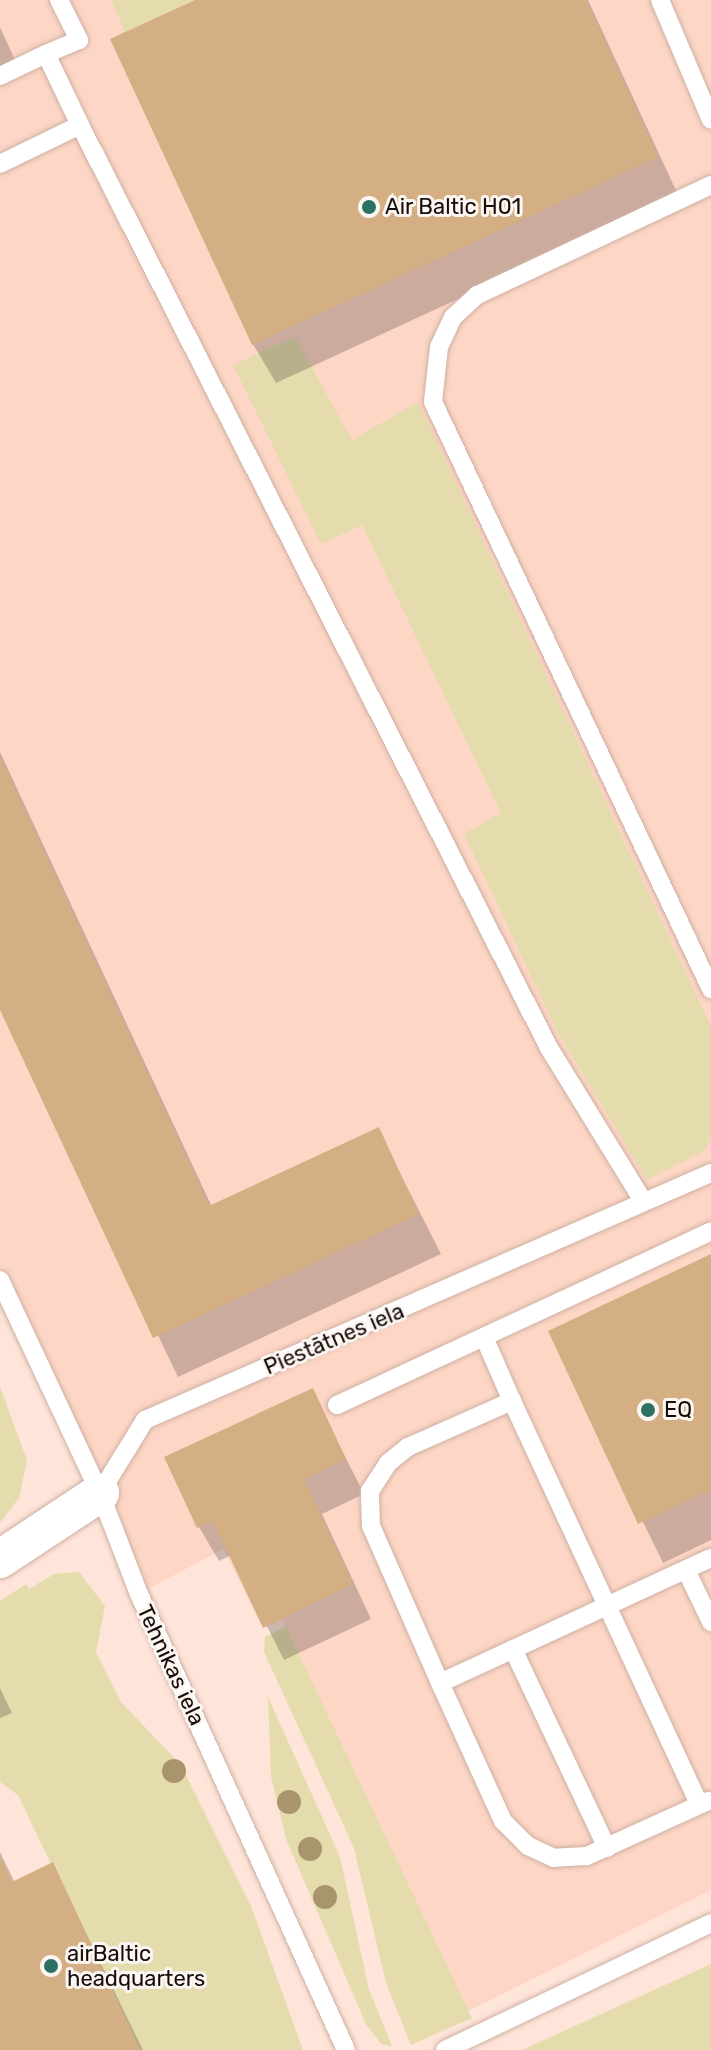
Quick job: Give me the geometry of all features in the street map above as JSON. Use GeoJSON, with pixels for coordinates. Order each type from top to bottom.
{"type":"FeatureCollection","features":[{"type":"Feature","properties":{"kind":"street","name":"Piestātnes iela"},"geometry":{"type":"LineString","coordinates":[[0,1559],[100,1493]]}},
{"type":"Feature","properties":{"kind":"lane"},"geometry":{"type":"LineString","coordinates":[[0,76],[79,40],[59,0]]}},
{"type":"Feature","properties":{"kind":"lane"},"geometry":{"type":"LineString","coordinates":[[660,0],[711,120]]}},
{"type":"Feature","properties":{"kind":"lane"},"geometry":{"type":"LineString","coordinates":[[46,54],[549,1048],[643,1201]]}},
{"type":"Feature","properties":{"kind":"lane"},"geometry":{"type":"LineString","coordinates":[[0,164],[80,125]]}},
{"type":"Feature","properties":{"kind":"lane"},"geometry":{"type":"LineString","coordinates":[[711,185],[477,295],[453,317],[439,347],[433,391],[440,421],[711,989]]}},
{"type":"Feature","properties":{"kind":"lane","name":"Piestātnes iela"},"geometry":{"type":"LineString","coordinates":[[100,1493],[145,1420],[711,1173]]}},
{"type":"Feature","properties":{"kind":"lane"},"geometry":{"type":"LineString","coordinates":[[337,1405],[711,1231]]}},
{"type":"Feature","properties":{"kind":"lane","name":"Tehnikas iela"},"geometry":{"type":"LineString","coordinates":[[0,1280],[100,1493],[139,1594],[346,2050]]}},
{"type":"Feature","properties":{"kind":"lane"},"geometry":{"type":"LineString","coordinates":[[484,1337],[606,1606],[705,1802],[587,1856],[554,1858],[528,1846],[503,1821],[371,1526],[370,1491],[388,1463],[408,1447],[512,1401]]}},
{"type":"Feature","properties":{"kind":"lane"},"geometry":{"type":"LineString","coordinates":[[440,1683],[711,1558]]}},
{"type":"Feature","properties":{"kind":"lane"},"geometry":{"type":"LineString","coordinates":[[686,1570],[711,1622]]}},
{"type":"Feature","properties":{"kind":"lane"},"geometry":{"type":"LineString","coordinates":[[513,1649],[607,1848]]}},
{"type":"Feature","properties":{"kind":"lane"},"geometry":{"type":"LineString","coordinates":[[445,2050],[711,1923]]}},
{"type":"Feature","properties":{"kind":"shaded area"},"geometry":{"type":"Polygon","coordinates":[[[0,0],[711,0],[711,1890],[468,2011],[282,1619],[263,1628],[223,1549],[139,1594],[0,1274],[0,0]]]}},
{"type":"Feature","properties":{"kind":"shaded area"},"geometry":{"type":"Polygon","coordinates":[[[111,0],[195,0],[125,32],[111,0]]]}},
{"type":"Feature","properties":{"kind":"shaded area"},"geometry":{"type":"Polygon","coordinates":[[[295,337],[352,440],[418,402],[711,1026],[711,1141],[702,1152],[647,1180],[557,1031],[464,834],[501,813],[362,525],[321,544],[233,365],[295,337]]]}},
{"type":"Feature","properties":{"kind":"shaded area"},"geometry":{"type":"Polygon","coordinates":[[[0,1387],[27,1460],[19,1498],[0,1523],[0,1387]]]}},
{"type":"Feature","properties":{"kind":"shaded area"},"geometry":{"type":"Polygon","coordinates":[[[79,1572],[105,1606],[96,1652],[121,1702],[181,1765],[251,1906],[303,2050],[140,2050],[18,1795],[0,1782],[0,1601],[26,1584],[29,1589],[54,1574],[79,1572]]]}},
{"type":"Feature","properties":{"kind":"shaded area"},"geometry":{"type":"Polygon","coordinates":[[[286,1627],[472,2018],[411,2045],[386,1983],[354,1848],[264,1652],[265,1637],[286,1627]]]}},
{"type":"Feature","properties":{"kind":"shaded area"},"geometry":{"type":"Polygon","coordinates":[[[268,1697],[340,1857],[369,1990],[392,2046],[381,2044],[366,2024],[286,1839],[271,1776],[268,1697]]]}},
{"type":"Feature","properties":{"kind":"shaded area"},"geometry":{"type":"Polygon","coordinates":[[[711,1964],[711,2050],[522,2050],[711,1964]]]}},
{"type":"Feature","properties":{"kind":"building","name":"Air Baltic H01"},"geometry":{"type":"Polygon","coordinates":[[[195,0],[586,0],[658,157],[252,345],[110,39],[195,0]]]}},
{"type":"Feature","properties":{"kind":"building"},"geometry":{"type":"Polygon","coordinates":[[[0,757],[209,1206],[379,1127],[419,1214],[153,1338],[0,1010],[0,757]]]}},
{"type":"Feature","properties":{"kind":"building","name":"EQ"},"geometry":{"type":"Polygon","coordinates":[[[711,1254],[711,1490],[638,1524],[548,1331],[711,1254]]]}},
{"type":"Feature","properties":{"kind":"building"},"geometry":{"type":"Polygon","coordinates":[[[313,1388],[346,1459],[304,1479],[353,1584],[263,1628],[213,1521],[197,1528],[164,1457],[313,1388]]]}},
{"type":"Feature","properties":{"kind":"building","name":"airBaltic headquarters"},"geometry":{"type":"Polygon","coordinates":[[[0,1855],[12,1882],[53,1862],[140,2050],[0,2050],[0,1855]]]}},
{"type":"Feature","properties":{"kind":"place","name":"Air Baltic H01"},"geometry":{"type":"Point","coordinates":[369,207]}},
{"type":"Feature","properties":{"kind":"place","name":"EQ"},"geometry":{"type":"Point","coordinates":[648,1410]}},
{"type":"Feature","properties":{"kind":"place","name":"airBaltic headquarters"},"geometry":{"type":"Point","coordinates":[51,1966]}}]}
